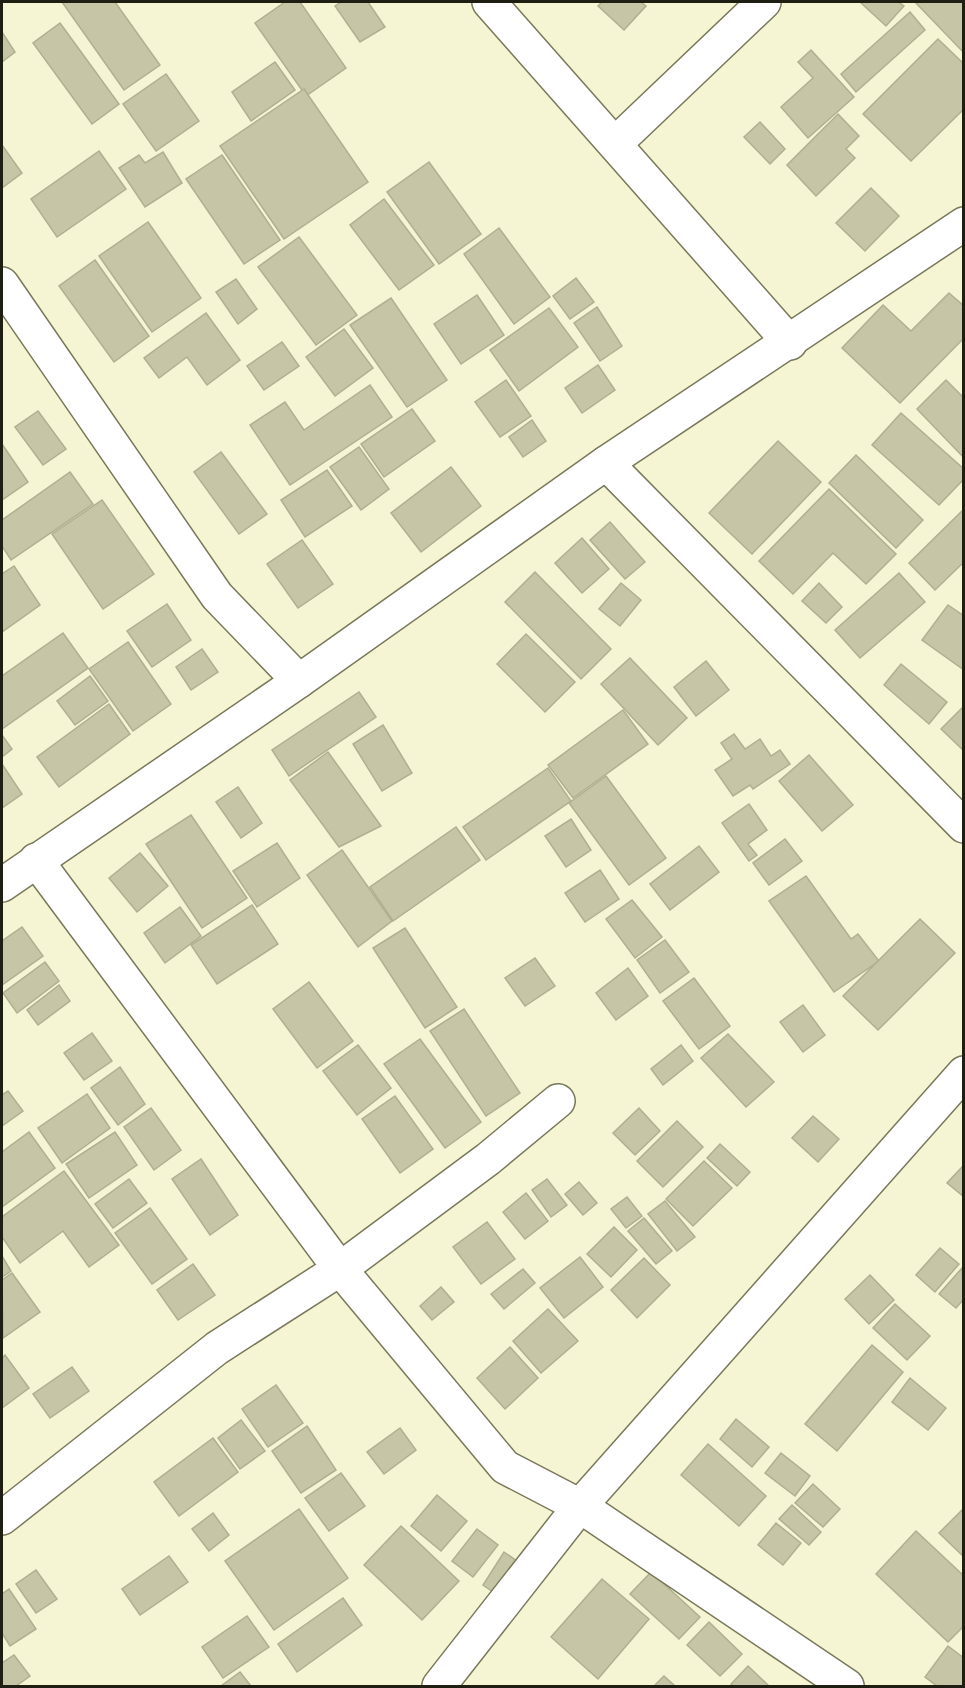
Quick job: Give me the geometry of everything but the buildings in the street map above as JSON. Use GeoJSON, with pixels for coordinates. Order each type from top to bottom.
{"type":"FeatureCollection","features":[{"type":"Feature","properties":{"kind":"street"},"geometry":{"type":"LineString","coordinates":[[489,2],[616,143],[790,343]]}},
{"type":"Feature","properties":{"kind":"street"},"geometry":{"type":"LineString","coordinates":[[616,143],[764,2]]}},
{"type":"Feature","properties":{"kind":"street"},"geometry":{"type":"LineString","coordinates":[[2,885],[299,681],[606,463],[790,343],[963,225]]}},
{"type":"Feature","properties":{"kind":"street"},"geometry":{"type":"LineString","coordinates":[[2,284],[217,596],[299,681]]}},
{"type":"Feature","properties":{"kind":"street"},"geometry":{"type":"LineString","coordinates":[[606,463],[963,826]]}},
{"type":"Feature","properties":{"kind":"street"},"geometry":{"type":"LineString","coordinates":[[36,860],[340,1269],[505,1467],[580,1506],[847,1686]]}},
{"type":"Feature","properties":{"kind":"street"},"geometry":{"type":"LineString","coordinates":[[439,1686],[580,1506],[963,1073]]}},
{"type":"Feature","properties":{"kind":"street"},"geometry":{"type":"LineString","coordinates":[[2,1518],[217,1348],[340,1269],[488,1159],[558,1101]]}}]}
